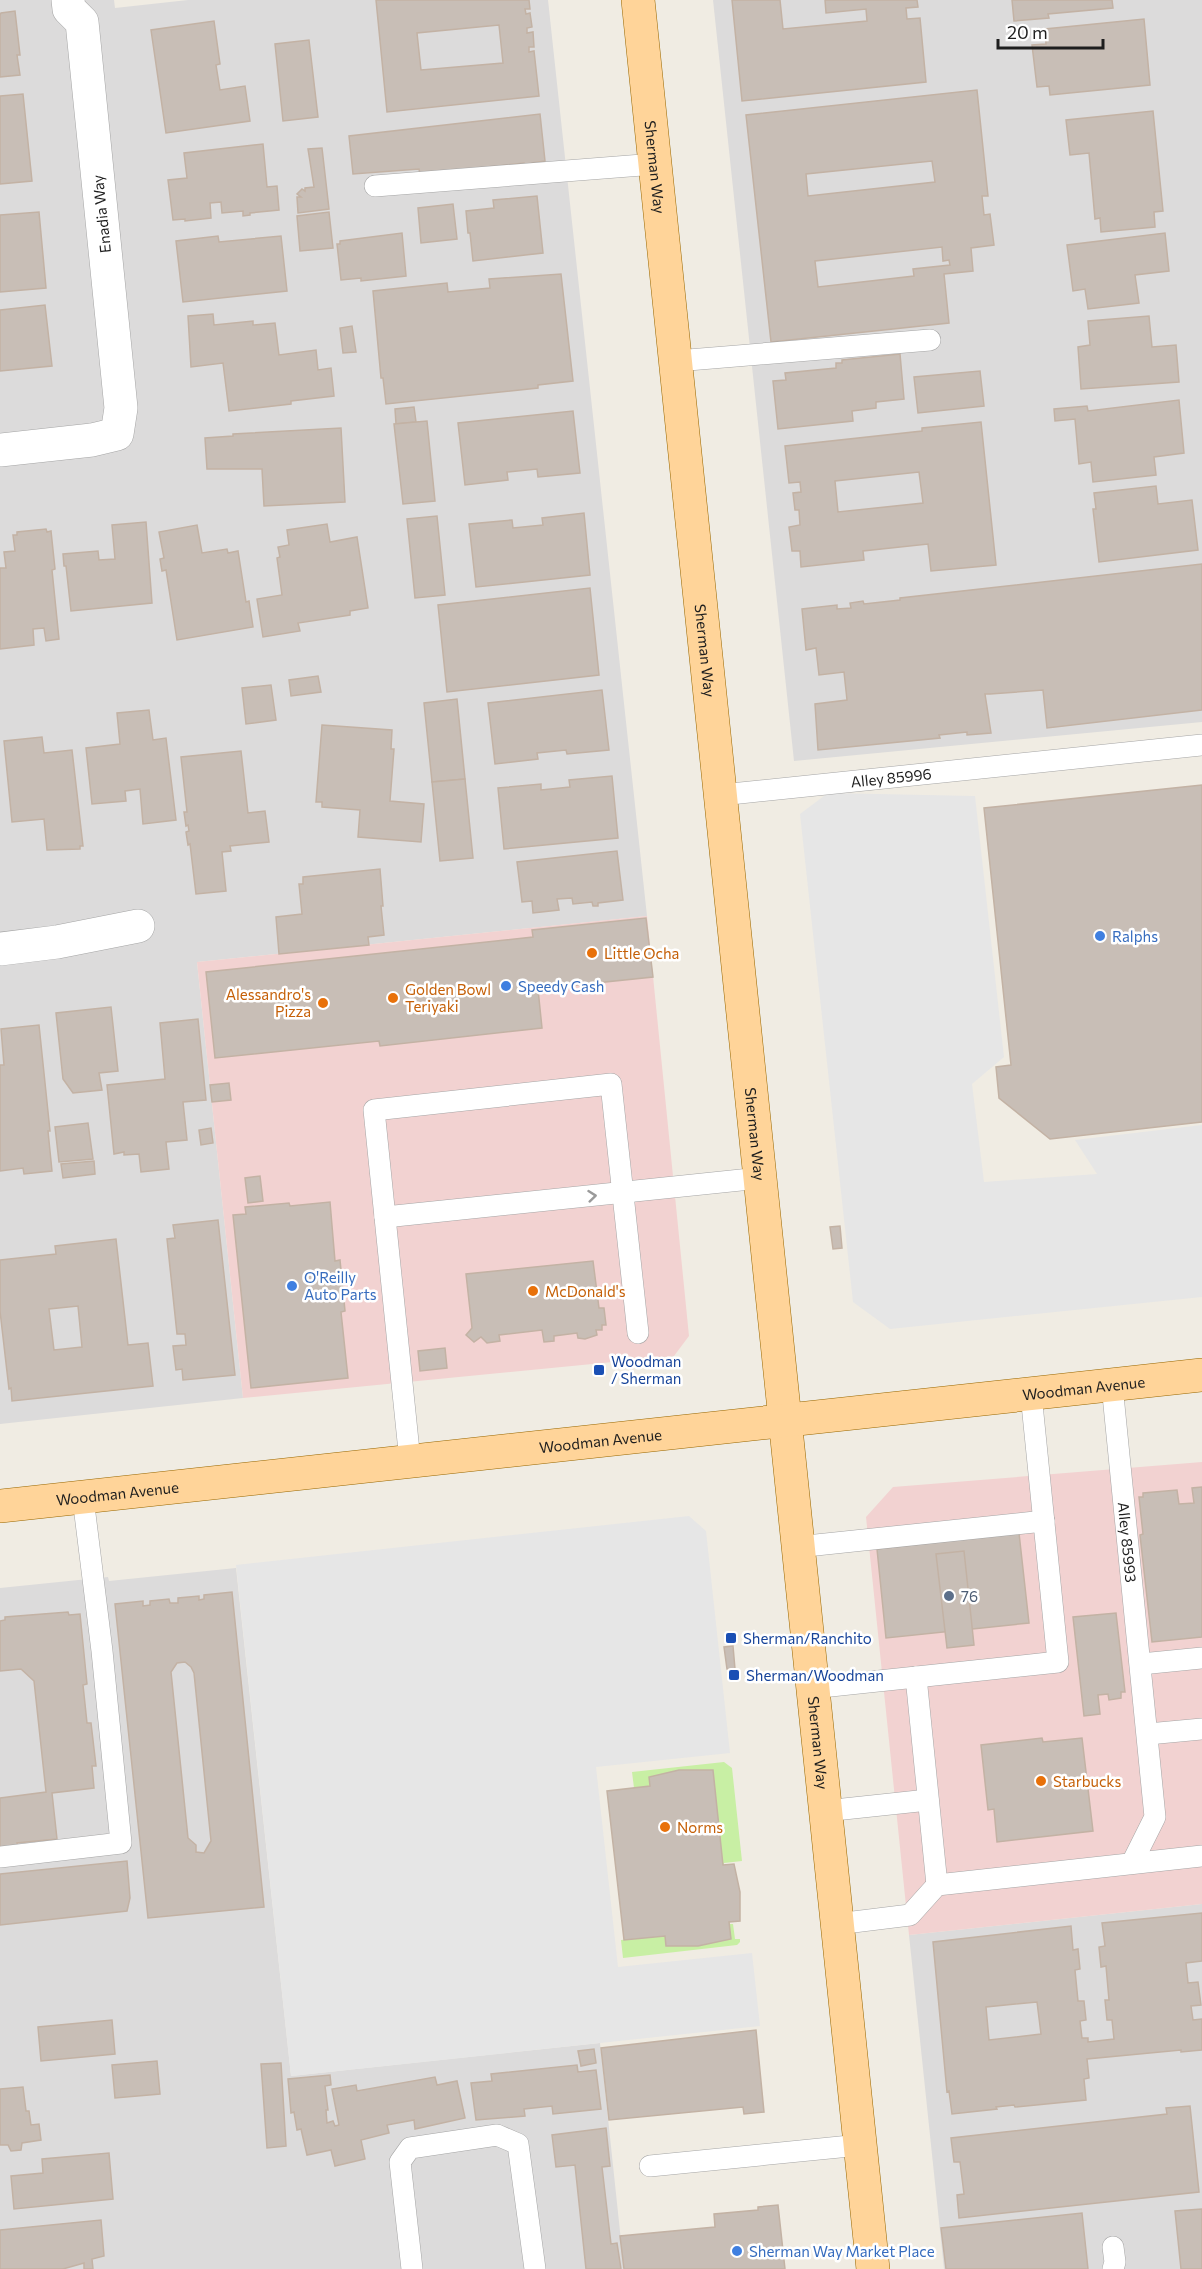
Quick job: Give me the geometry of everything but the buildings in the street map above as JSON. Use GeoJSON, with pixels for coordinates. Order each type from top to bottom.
{"type":"FeatureCollection","features":[{"type":"Feature","properties":{"kind":"main road","name":"Sherman Way"},"geometry":{"type":"LineString","coordinates":[[638,0],[873,2269]]}},
{"type":"Feature","properties":{"kind":"main road","name":"Woodman Avenue"},"geometry":{"type":"LineString","coordinates":[[0,1506],[1202,1375]]}},
{"type":"Feature","properties":{"kind":"street","name":"Enadia Way"},"geometry":{"type":"LineString","coordinates":[[0,450],[92,440],[117,434],[121,408],[82,22],[69,9],[68,0]]}},
{"type":"Feature","properties":{"kind":"street"},"geometry":{"type":"LineString","coordinates":[[0,949],[57,942],[138,926]]}},
{"type":"Feature","properties":{"kind":"lane"},"geometry":{"type":"LineString","coordinates":[[375,186],[655,164]]}},
{"type":"Feature","properties":{"kind":"lane"},"geometry":{"type":"LineString","coordinates":[[676,361],[930,340]]}},
{"type":"Feature","properties":{"kind":"lane","name":"Alley 85996"},"geometry":{"type":"LineString","coordinates":[[721,795],[1202,745]]}},
{"type":"Feature","properties":{"kind":"lane"},"geometry":{"type":"LineString","coordinates":[[410,1461],[374,1110],[611,1084],[638,1333]]}},
{"type":"Feature","properties":{"kind":"lane"},"geometry":{"type":"LineString","coordinates":[[385,1217],[760,1178]]}},
{"type":"Feature","properties":{"kind":"lane","name":"Alley 85993"},"geometry":{"type":"LineString","coordinates":[[1112,1385],[1155,1817],[1132,1863]]}},
{"type":"Feature","properties":{"kind":"lane"},"geometry":{"type":"LineString","coordinates":[[812,1688],[1058,1662],[1031,1394]]}},
{"type":"Feature","properties":{"kind":"lane"},"geometry":{"type":"LineString","coordinates":[[0,1857],[121,1844],[102,1651],[83,1498]]}},
{"type":"Feature","properties":{"kind":"lane"},"geometry":{"type":"LineString","coordinates":[[797,1546],[1044,1521]]}},
{"type":"Feature","properties":{"kind":"lane"},"geometry":{"type":"LineString","coordinates":[[1140,1664],[1202,1658]]}},
{"type":"Feature","properties":{"kind":"lane"},"geometry":{"type":"LineString","coordinates":[[916,1677],[937,1885]]}},
{"type":"Feature","properties":{"kind":"lane"},"geometry":{"type":"LineString","coordinates":[[1148,1734],[1202,1730]]}},
{"type":"Feature","properties":{"kind":"lane"},"geometry":{"type":"LineString","coordinates":[[825,1811],[928,1800]]}},
{"type":"Feature","properties":{"kind":"lane"},"geometry":{"type":"LineString","coordinates":[[837,1924],[910,1915],[937,1885],[1202,1856]]}},
{"type":"Feature","properties":{"kind":"lane"},"geometry":{"type":"LineString","coordinates":[[411,2269],[400,2162],[410,2148],[497,2135],[518,2144],[536,2269]]}},
{"type":"Feature","properties":{"kind":"lane"},"geometry":{"type":"LineString","coordinates":[[650,2166],[860,2145]]}},
{"type":"Feature","properties":{"kind":"lane"},"geometry":{"type":"LineString","coordinates":[[1113,2247],[1115,2262],[1113,2269]]}},
{"type":"Feature","properties":{"kind":"shaded area"},"geometry":{"type":"Polygon","coordinates":[[[0,0],[114,0],[115,8],[188,0],[548,0],[647,916],[197,962],[243,1398],[0,1424],[0,0]]]}},
{"type":"Feature","properties":{"kind":"shaded area"},"geometry":{"type":"Polygon","coordinates":[[[713,0],[1202,0],[1202,722],[794,761],[713,0]]]}},
{"type":"Feature","properties":{"kind":"shaded area"},"geometry":{"type":"Polygon","coordinates":[[[828,793],[975,796],[1004,1057],[972,1084],[984,1182],[1097,1174],[1075,1140],[1202,1125],[1202,1297],[890,1329],[853,1302],[800,814],[828,793]]]}},
{"type":"Feature","properties":{"kind":"shaded area"},"geometry":{"type":"Polygon","coordinates":[[[647,916],[689,1336],[674,1356],[243,1398],[197,962],[647,916]]]}},
{"type":"Feature","properties":{"kind":"shaded area"},"geometry":{"type":"Polygon","coordinates":[[[1202,1462],[1202,1904],[909,1935],[866,1517],[893,1487],[1202,1462]]]}},
{"type":"Feature","properties":{"kind":"shaded area"},"geometry":{"type":"Polygon","coordinates":[[[689,1516],[706,1531],[730,1753],[596,1767],[618,1967],[752,1953],[760,2026],[291,2076],[236,1565],[689,1516]]]}},
{"type":"Feature","properties":{"kind":"shaded area"},"geometry":{"type":"Polygon","coordinates":[[[236,1568],[291,2076],[600,2043],[624,2269],[0,2269],[0,1588],[108,1577],[109,1581],[236,1568]]]}},
{"type":"Feature","properties":{"kind":"shaded area"},"geometry":{"type":"Polygon","coordinates":[[[1202,1904],[1202,2269],[944,2269],[909,1935],[1202,1904]]]}},
{"type":"Feature","properties":{"kind":"green space"},"geometry":{"type":"Polygon","coordinates":[[[724,1762],[732,1768],[742,1861],[724,1863],[724,1871],[656,1786],[634,1788],[632,1772],[724,1762]]]}},
{"type":"Feature","properties":{"kind":"green space"},"geometry":{"type":"Polygon","coordinates":[[[729,1915],[735,1939],[740,1939],[737,1945],[623,1958],[621,1940],[672,1935],[729,1915]]]}},
{"type":"Feature","properties":{"kind":"place","name":"Ralphs"},"geometry":{"type":"Point","coordinates":[1100,936]}},
{"type":"Feature","properties":{"kind":"place","name":"Little Ocha"},"geometry":{"type":"Point","coordinates":[592,953]}},
{"type":"Feature","properties":{"kind":"place","name":"Speedy Cash"},"geometry":{"type":"Point","coordinates":[506,986]}},
{"type":"Feature","properties":{"kind":"place","name":"Golden Bowl Teriyaki"},"geometry":{"type":"Point","coordinates":[393,998]}},
{"type":"Feature","properties":{"kind":"place","name":"Alessandro's Pizza"},"geometry":{"type":"Point","coordinates":[323,1003]}},
{"type":"Feature","properties":{"kind":"place","name":"O'Reilly Auto Parts"},"geometry":{"type":"Point","coordinates":[292,1286]}},
{"type":"Feature","properties":{"kind":"place","name":"McDonald's"},"geometry":{"type":"Point","coordinates":[533,1291]}},
{"type":"Feature","properties":{"kind":"place","name":"Woodman / Sherman"},"geometry":{"type":"Point","coordinates":[599,1370]}},
{"type":"Feature","properties":{"kind":"place","name":"76"},"geometry":{"type":"Point","coordinates":[949,1596]}},
{"type":"Feature","properties":{"kind":"place","name":"Sherman/Ranchito"},"geometry":{"type":"Point","coordinates":[731,1638]}},
{"type":"Feature","properties":{"kind":"place","name":"Sherman/Woodman"},"geometry":{"type":"Point","coordinates":[734,1675]}},
{"type":"Feature","properties":{"kind":"place","name":"Starbucks"},"geometry":{"type":"Point","coordinates":[1041,1781]}},
{"type":"Feature","properties":{"kind":"place","name":"Norms"},"geometry":{"type":"Point","coordinates":[665,1827]}},
{"type":"Feature","properties":{"kind":"place","name":"Sherman Way Market Place"},"geometry":{"type":"Point","coordinates":[737,2251]}}]}
